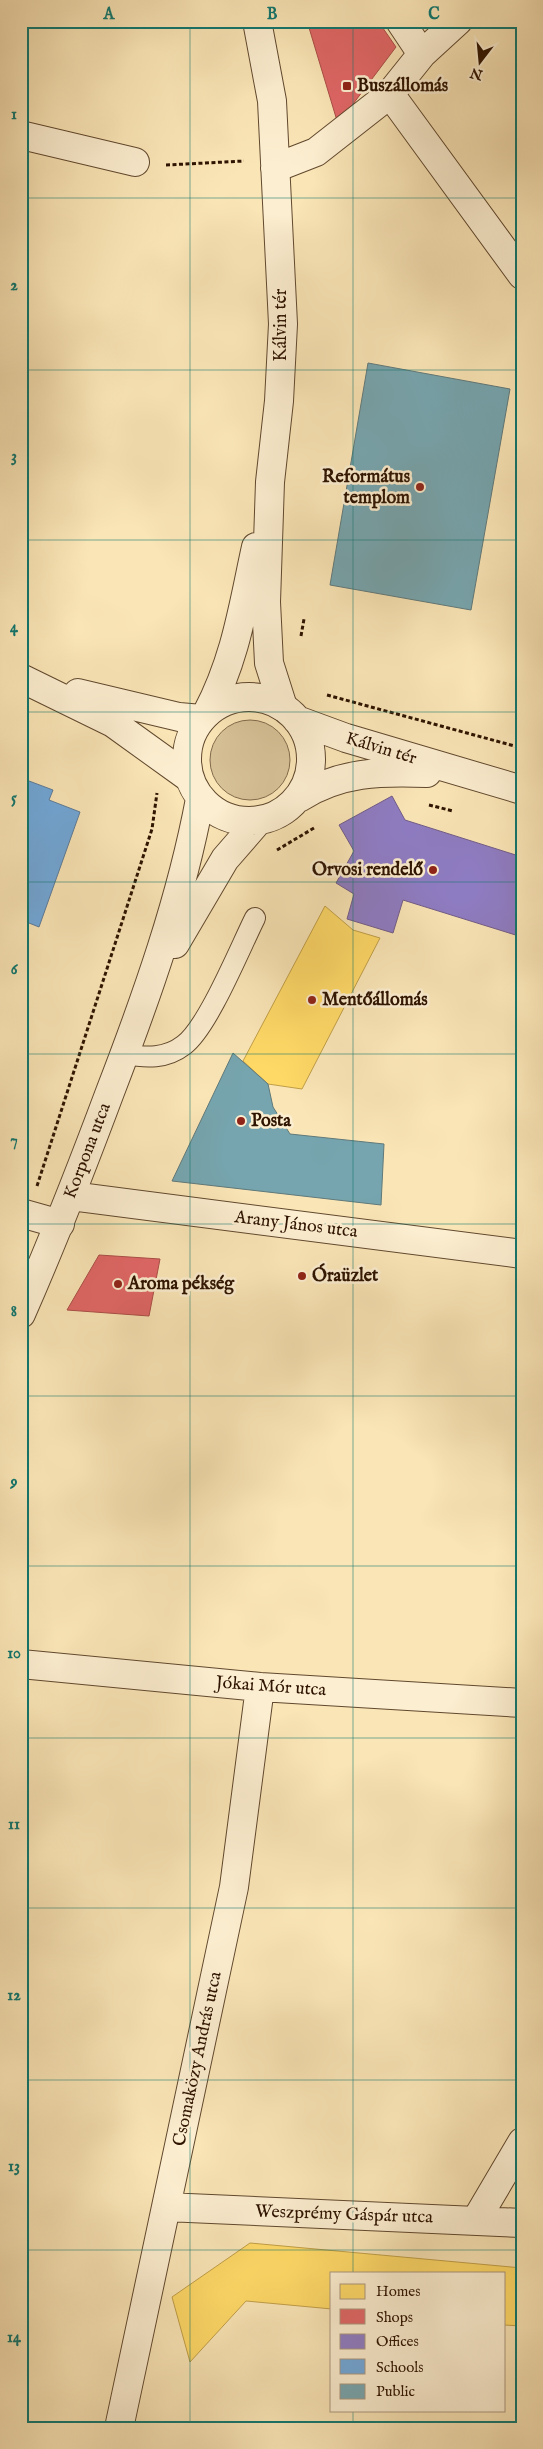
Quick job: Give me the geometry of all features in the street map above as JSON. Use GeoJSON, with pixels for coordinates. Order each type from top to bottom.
{"type":"FeatureCollection","features":[{"type":"Feature","properties":{"kind":"street","name":"Kálvin tér"},"geometry":{"type":"LineString","coordinates":[[257,21],[272,101],[283,324],[279,401],[270,482],[266,602],[269,663],[290,714],[346,738],[522,790]]}},
{"type":"Feature","properties":{"kind":"street"},"geometry":{"type":"LineString","coordinates":[[400,21],[422,54]]}},
{"type":"Feature","properties":{"kind":"street"},"geometry":{"type":"LineString","coordinates":[[275,163],[316,152],[390,94],[422,54],[458,21]]}},
{"type":"Feature","properties":{"kind":"street"},"geometry":{"type":"LineString","coordinates":[[390,94],[522,275]]}},
{"type":"Feature","properties":{"kind":"street"},"geometry":{"type":"LineString","coordinates":[[21,135],[135,162]]}},
{"type":"Feature","properties":{"kind":"street","name":"Kálvin tér"},"geometry":{"type":"LineString","coordinates":[[204,716],[223,683],[233,654],[270,482]]}},
{"type":"Feature","properties":{"kind":"street"},"geometry":{"type":"LineString","coordinates":[[21,677],[88,696],[179,717],[204,716]]}},
{"type":"Feature","properties":{"kind":"street"},"geometry":{"type":"LineString","coordinates":[[21,677],[113,723],[194,788],[216,813],[236,821],[258,822],[281,813],[299,798],[307,783],[311,758],[306,734],[290,714],[252,697],[236,698],[221,704],[204,716],[190,736],[186,756],[194,788]]}},
{"type":"Feature","properties":{"kind":"street","name":"Kálvin tér"},"geometry":{"type":"LineString","coordinates":[[299,798],[315,787],[353,775],[385,771],[466,774]]}},
{"type":"Feature","properties":{"kind":"street","name":"Korpona utca"},"geometry":{"type":"LineString","coordinates":[[21,1314],[60,1224],[150,986],[181,889],[194,788]]}},
{"type":"Feature","properties":{"kind":"street","name":"Korpona utca"},"geometry":{"type":"LineString","coordinates":[[150,986],[216,871],[243,836],[258,822]]}},
{"type":"Feature","properties":{"kind":"street","name":"Arany János utca"},"geometry":{"type":"LineString","coordinates":[[71,1196],[522,1254]]}},
{"type":"Feature","properties":{"kind":"street"},"geometry":{"type":"LineString","coordinates":[[24,1214],[60,1224]]}},
{"type":"Feature","properties":{"kind":"street","name":"Jókai Mór utca"},"geometry":{"type":"LineString","coordinates":[[21,1664],[260,1687],[522,1703]]}},
{"type":"Feature","properties":{"kind":"street","name":"Csomaközy András utca"},"geometry":{"type":"LineString","coordinates":[[120,2428],[234,1887],[260,1687]]}},
{"type":"Feature","properties":{"kind":"street"},"geometry":{"type":"LineString","coordinates":[[476,2220],[522,2142]]}},
{"type":"Feature","properties":{"kind":"street","name":"Weszprémy Gáspár utca"},"geometry":{"type":"LineString","coordinates":[[166,2207],[522,2222]]}},
{"type":"Feature","properties":{"kind":"lane"},"geometry":{"type":"LineString","coordinates":[[125,1054],[146,1058],[166,1055],[184,1045],[201,1026],[255,918]]}},
{"type":"Feature","properties":{"kind":"path"},"geometry":{"type":"LineString","coordinates":[[135,162],[155,166],[275,163]]}},
{"type":"Feature","properties":{"kind":"path"},"geometry":{"type":"LineString","coordinates":[[345,699],[522,748]]}},
{"type":"Feature","properties":{"kind":"path"},"geometry":{"type":"LineString","coordinates":[[24,1214],[152,830]]}},
{"type":"Feature","properties":{"kind":"shaded area"},"geometry":{"type":"Polygon","coordinates":[[[250,720],[265,723],[278,732],[287,745],[290,760],[287,775],[278,788],[265,797],[250,800],[235,797],[222,788],[213,775],[210,760],[213,745],[222,732],[235,723],[250,720]]]}},
{"type":"Feature","properties":{"kind":"building: Homes","name":"Mentőállomás"},"geometry":{"type":"Polygon","coordinates":[[[325,906],[353,930],[380,938],[302,1089],[268,1084],[243,1061],[325,906]]]}},
{"type":"Feature","properties":{"kind":"building: Homes"},"geometry":{"type":"Polygon","coordinates":[[[250,2243],[522,2268],[522,2326],[506,2325],[506,2272],[330,2272],[330,2309],[246,2301],[190,2362],[172,2297],[250,2243]]]}},
{"type":"Feature","properties":{"kind":"building: Shops","name":"Buszállomás"},"geometry":{"type":"Polygon","coordinates":[[[307,21],[378,21],[396,47],[338,124],[307,21]]]}},
{"type":"Feature","properties":{"kind":"building: Shops","name":"Aroma pékség"},"geometry":{"type":"Polygon","coordinates":[[[99,1255],[160,1259],[149,1316],[67,1310],[99,1255]]]}},
{"type":"Feature","properties":{"kind":"building: Offices","name":"Orvosi rendelő"},"geometry":{"type":"Polygon","coordinates":[[[392,796],[405,820],[522,857],[522,937],[403,900],[393,933],[347,919],[354,894],[336,883],[354,851],[339,825],[392,796]]]}},
{"type":"Feature","properties":{"kind":"building: Schools"},"geometry":{"type":"Polygon","coordinates":[[[21,778],[53,790],[49,800],[80,812],[39,927],[24,921],[21,930],[21,778]]]}},
{"type":"Feature","properties":{"kind":"building: Public","name":"Református templom"},"geometry":{"type":"Polygon","coordinates":[[[368,363],[510,389],[471,610],[330,585],[368,363]]]}},
{"type":"Feature","properties":{"kind":"building: Public","name":"Posta"},"geometry":{"type":"Polygon","coordinates":[[[233,1053],[268,1084],[273,1107],[290,1134],[384,1144],[381,1205],[172,1181],[233,1053]]]}},
{"type":"Feature","properties":{"kind":"place","name":"Buszállomás"},"geometry":{"type":"Point","coordinates":[347,86]}},
{"type":"Feature","properties":{"kind":"place","name":"Református templom"},"geometry":{"type":"Point","coordinates":[420,487]}},
{"type":"Feature","properties":{"kind":"place","name":"Orvosi rendelő"},"geometry":{"type":"Point","coordinates":[433,870]}},
{"type":"Feature","properties":{"kind":"place","name":"Mentőállomás"},"geometry":{"type":"Point","coordinates":[312,1000]}},
{"type":"Feature","properties":{"kind":"place","name":"Posta"},"geometry":{"type":"Point","coordinates":[241,1121]}},
{"type":"Feature","properties":{"kind":"place","name":"Óraüzlet"},"geometry":{"type":"Point","coordinates":[302,1276]}},
{"type":"Feature","properties":{"kind":"place","name":"Aroma pékség"},"geometry":{"type":"Point","coordinates":[118,1284]}}]}
